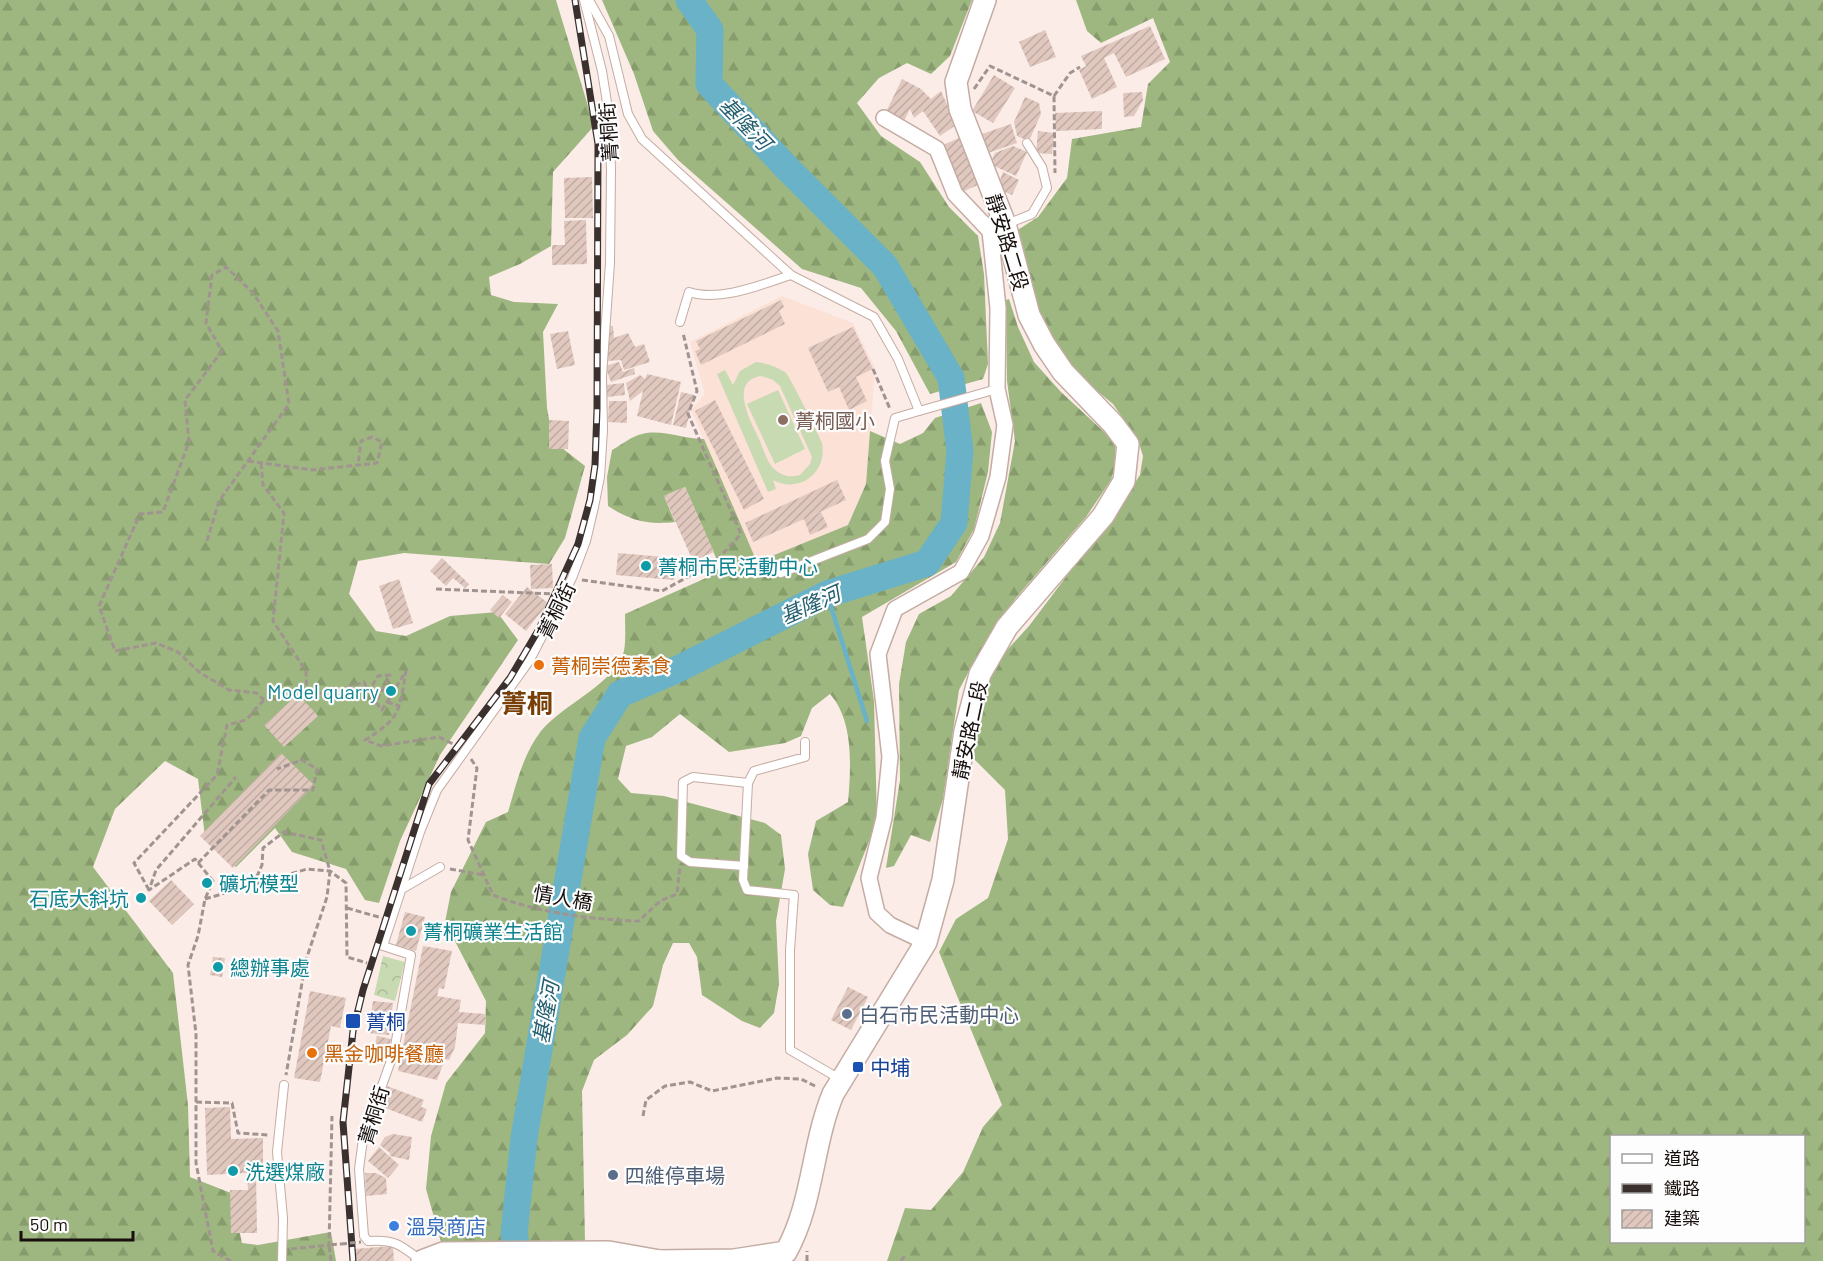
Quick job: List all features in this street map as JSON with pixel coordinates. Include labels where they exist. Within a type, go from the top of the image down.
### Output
[{"type":"main road","name":"靜安路二段","points":[[660,1260],[795,1259],[797,1233],[822,1120],[837,1087],[926,942],[943,880],[965,731],[980,674],[1007,627],[1103,516],[1124,481],[1128,462],[1128,444],[1113,424],[1063,372],[1044,344],[1029,315],[960,109],[956,82],[985,0]]},
{"type":"main road","points":[[422,1261],[443,1253],[609,1252],[660,1260]]},
{"type":"main road","points":[[655,1261],[660,1260]]},
{"type":"street","points":[[884,118],[937,149],[955,194],[998,228],[997,389],[1005,425],[998,477],[981,536],[961,572],[895,609],[878,654],[890,758],[884,818],[869,878],[877,913],[890,925],[926,942]]},
{"type":"lane","name":"菁桐街","points":[[422,1261],[402,1246],[388,1240],[368,1241],[364,1236],[359,1169],[363,1139],[394,1052],[411,955],[383,946],[420,832],[437,790],[530,660],[572,578],[585,541],[600,477],[602,376],[610,263],[609,115],[602,71],[584,0]]},
{"type":"lane","name":"菁桐街","points":[[589,0],[609,36],[628,114],[642,139],[791,275],[874,317],[898,359],[919,411]]},
{"type":"lane","points":[[998,228],[1032,214],[1047,188],[1042,167],[1027,143]]},
{"type":"lane","points":[[680,322],[689,292],[702,296],[752,288],[791,275]]},
{"type":"lane","points":[[781,573],[868,539],[885,522],[890,489],[885,460],[895,418],[997,389]]},
{"type":"lane","points":[[805,742],[805,757],[754,771],[748,783],[743,880],[747,890],[794,895],[790,950],[790,1050],[837,1087]]},
{"type":"lane","points":[[744,866],[690,862],[681,856],[683,782],[693,777],[748,783]]},
{"type":"lane","points":[[402,889],[440,867]]},
{"type":"lane","points":[[282,1261],[284,1218],[277,1152],[284,1085]]},
{"type":"path","points":[[990,66],[1054,96]]},
{"type":"path","points":[[1047,188],[1058,170],[1053,123],[1054,96],[1070,72],[1080,67]]},
{"type":"path","points":[[207,541],[219,501],[289,404],[278,331],[254,293],[226,267],[212,275],[206,323],[222,351],[185,400],[189,442],[186,452],[163,512],[140,514],[99,606],[116,651],[156,643],[178,652],[200,672],[229,690],[257,693],[264,700]]},
{"type":"path","points":[[572,578],[662,591],[715,562],[741,534],[688,414],[697,392],[680,322]]},
{"type":"path","points":[[873,369],[895,418]]},
{"type":"path","points":[[248,461],[312,470],[377,463],[382,442],[372,437],[361,441],[358,465]]},
{"type":"path","points":[[261,463],[263,485],[284,513],[273,621],[306,671],[307,696]]},
{"type":"path","points":[[436,589],[564,595]]},
{"type":"path","points":[[363,701],[378,676],[390,675],[376,702],[382,710],[406,671],[400,706],[389,725],[365,740],[381,746],[439,737],[465,751],[477,768],[468,840],[484,875]]},
{"type":"path","points":[[149,890],[134,863],[217,775],[227,725],[246,720],[264,700],[336,692],[364,682],[368,692]]},
{"type":"path","points":[[387,702],[400,706]]},
{"type":"path","points":[[198,863],[269,790],[313,790],[317,769],[302,760],[277,769]]},
{"type":"path","points":[[149,890],[156,870],[236,777]]},
{"type":"path","points":[[252,885],[262,865],[263,848],[285,832],[321,840],[330,870],[327,897],[306,960],[284,1085]]},
{"type":"path","name":"情人橋","points":[[484,875],[493,895],[511,902],[610,920],[639,921],[660,901],[677,894],[681,856]]},
{"type":"path","points":[[149,890],[195,859],[213,881],[205,899],[198,936],[188,965],[196,1034],[196,1163],[213,1251],[231,1261]]},
{"type":"path","points":[[440,867],[484,875]]},
{"type":"path","points":[[205,899],[307,869],[330,870],[346,883],[347,957],[367,963]]},
{"type":"path","points":[[346,908],[392,921]]},
{"type":"path","points":[[643,1116],[646,1100],[665,1086],[690,1082],[712,1091],[777,1078],[801,1079],[837,1087]]},
{"type":"path","points":[[196,1102],[232,1102],[238,1133],[279,1136]]},
{"type":"path","points":[[331,1261],[328,1245],[332,1116]]},
{"type":"path","points":[[283,1250],[361,1242]]},
{"type":"path","points":[[901,1261],[906,1254]]},
{"type":"shaded area","name":"菁桐國小","points":[[782,296],[853,323],[875,368],[866,484],[848,525],[757,562],[691,410],[705,394],[690,342]]},
{"type":"green space","points":[[0,0],[556,0],[594,126],[553,172],[551,246],[520,264],[489,277],[491,295],[514,302],[558,304],[543,332],[547,408],[553,441],[585,466],[565,538],[549,564],[404,553],[358,561],[349,594],[376,631],[406,636],[450,616],[497,612],[518,640],[440,755],[400,841],[379,903],[365,900],[346,869],[292,852],[275,828],[236,867],[205,837],[198,779],[165,761],[115,809],[93,867],[173,973],[188,1105],[190,1177],[231,1193],[242,1243],[258,1245],[331,1232],[336,1261],[0,1261]]},
{"type":"green space","points":[[602,0],[972,0],[950,56],[931,74],[907,63],[879,78],[857,103],[881,136],[920,162],[949,207],[978,236],[984,274],[988,364],[983,379],[930,394],[896,331],[861,288],[802,269],[678,160],[653,131],[634,74]]},
{"type":"green space","points":[[1076,0],[1823,0],[1823,1261],[887,1261],[905,1208],[931,1210],[963,1172],[983,1127],[1002,1105],[939,952],[956,919],[988,898],[1008,839],[1005,790],[970,755],[986,690],[998,660],[1029,626],[1118,508],[1140,475],[1143,456],[1138,440],[1113,404],[1080,377],[1054,346],[1038,312],[1016,231],[1038,217],[1067,178],[1072,139],[1141,127],[1148,84],[1170,62],[1153,18],[1101,43],[1087,31]]},
{"type":"green space","points":[[1009,299],[1018,327],[1034,362],[1061,392],[1115,442],[1116,463],[1111,480],[1086,517],[1015,599],[979,652],[959,690],[943,799],[930,842],[911,835],[894,866],[886,868],[900,780],[899,684],[906,642],[919,614],[951,596],[984,557],[1000,523],[1015,441],[1007,381],[1006,300]]},
{"type":"green space","points":[[756,362],[776,367],[789,377],[822,443],[823,454],[820,463],[816,472],[809,478],[792,484],[783,484],[773,480],[776,489],[768,492],[717,374],[725,370],[733,385],[740,371]],"holes":[[[761,376],[773,380],[780,386],[812,457],[810,464],[797,476],[783,475],[772,466],[747,413],[744,394],[751,379]]]},
{"type":"green space","points":[[778,390],[805,449],[775,464],[747,404]]},
{"type":"green space","points":[[981,403],[992,432],[988,472],[974,529],[956,562],[862,617],[874,701],[877,821],[843,907],[830,905],[813,890],[808,854],[816,821],[848,802],[850,760],[847,731],[838,705],[830,694],[812,708],[801,736],[785,743],[729,752],[680,714],[652,737],[626,746],[618,779],[631,793],[664,796],[765,823],[781,835],[785,869],[776,921],[779,984],[774,1013],[760,1028],[742,1021],[702,995],[697,957],[689,943],[673,943],[663,965],[653,1006],[627,1035],[594,1060],[582,1091],[585,1242],[441,1242],[426,1189],[431,1136],[446,1083],[485,1033],[486,1001],[445,922],[451,892],[486,822],[508,812],[525,760],[541,731],[550,721],[600,684],[619,663],[625,647],[625,614],[706,578],[720,567],[685,487],[664,496],[675,522],[640,521],[608,506],[607,477],[612,450],[634,437],[650,433],[704,439],[757,562],[848,525],[866,484],[870,431],[900,444],[923,433],[935,418]]},
{"type":"green space","points":[[383,956],[405,962],[395,1001],[374,995]]},
{"type":"building","points":[[1150,26],[1165,59],[1126,77],[1114,53],[1104,58],[1117,87],[1092,99],[1079,70],[1086,66],[1081,56]]},
{"type":"building","points":[[1045,30],[1056,57],[1030,67],[1019,42]]},
{"type":"building","points":[[994,75],[1015,88],[993,123],[972,111]]},
{"type":"building","points":[[902,79],[921,89],[931,99],[941,91],[956,125],[940,136],[923,111],[914,118],[910,109],[903,123],[885,114]]},
{"type":"building","points":[[1142,92],[1143,100],[1134,116],[1124,117],[1123,93]]},
{"type":"building","points":[[1025,97],[1039,103],[1041,114],[1029,141],[1017,136],[1014,122]]},
{"type":"building","points":[[1102,111],[1102,129],[1056,131],[1055,113]]},
{"type":"building","points":[[1011,124],[1017,143],[988,153],[982,134]]},
{"type":"building","points":[[1038,131],[1054,133],[1052,154],[1036,153]]},
{"type":"building","points":[[959,138],[978,185],[962,192],[943,145]]},
{"type":"building","points":[[1013,146],[1027,152],[1016,176],[990,164],[995,153]]},
{"type":"building","points":[[1003,172],[1019,180],[1012,195],[1003,191],[999,183]]},
{"type":"building","points":[[592,177],[593,218],[565,218],[564,178]]},
{"type":"building","points":[[586,220],[587,264],[552,265],[552,245],[565,245],[564,221]]},
{"type":"building","points":[[781,300],[784,307],[779,311],[785,324],[701,365],[695,351],[700,349],[696,341]]},
{"type":"building","points":[[608,326],[613,326],[614,338],[628,333],[635,347],[644,344],[650,362],[624,370],[621,360],[607,361]]},
{"type":"building","points":[[853,327],[873,369],[856,377],[867,401],[849,410],[839,387],[828,392],[808,348]]},
{"type":"building","points":[[568,331],[575,365],[557,369],[550,334]]},
{"type":"building","points":[[619,362],[623,372],[634,368],[635,374],[611,382],[605,366]]},
{"type":"building","points":[[647,374],[681,382],[671,425],[637,416],[643,391],[630,401],[626,383],[640,375],[645,379]]},
{"type":"building","points":[[624,383],[625,395],[607,397],[606,385]]},
{"type":"building","points":[[681,392],[694,395],[686,428],[673,425]]},
{"type":"building","points":[[715,400],[764,499],[744,510],[695,411]]},
{"type":"building","points":[[609,401],[627,401],[627,423],[608,422]]},
{"type":"building","points":[[549,420],[569,421],[568,449],[549,449]]},
{"type":"building","points":[[837,480],[846,500],[807,518],[821,512],[828,527],[810,535],[804,519],[753,542],[745,523]]},
{"type":"building","points":[[685,487],[714,552],[693,561],[664,496]]},
{"type":"building","name":"菁桐市民活動中心","points":[[618,553],[676,558],[674,580],[616,575]]},
{"type":"building","points":[[442,558],[469,584],[465,588],[453,578],[446,586],[430,571]]},
{"type":"building","points":[[552,564],[553,588],[531,589],[530,565]]},
{"type":"building","points":[[399,579],[413,623],[393,629],[379,586]]},
{"type":"building","points":[[527,587],[548,603],[526,631],[505,614]]},
{"type":"building","points":[[503,595],[512,602],[499,618],[490,610]]},
{"type":"building","points":[[298,694],[318,716],[284,747],[264,725]]},
{"type":"building","points":[[281,753],[314,785],[233,868],[200,836]]},
{"type":"building","points":[[171,880],[194,904],[172,925],[149,901]]},
{"type":"building","name":"菁桐礦業生活館","points":[[405,912],[425,917],[416,951],[396,945]]},
{"type":"building","points":[[423,946],[452,951],[444,989],[439,988],[437,996],[461,1000],[459,1012],[485,1014],[486,1025],[458,1023],[455,1047],[449,1060],[445,1059],[437,1080],[398,1071]]},
{"type":"building","name":"總辦事處","points":[[213,957],[225,958],[222,977],[210,975]]},
{"type":"building","name":"白石市民活動中心","points":[[848,987],[868,997],[851,1030],[831,1020]]},
{"type":"building","name":"黑金咖啡餐廳","points":[[310,991],[346,998],[340,1028],[331,1026],[320,1082],[294,1078]]},
{"type":"building","points":[[373,1001],[393,1003],[389,1035],[368,1033]]},
{"type":"building","points":[[377,1036],[391,1039],[387,1055],[373,1052]]},
{"type":"building","points":[[387,1086],[424,1100],[421,1107],[427,1109],[422,1122],[380,1106]]},
{"type":"building","name":"洗選煤廠","points":[[230,1107],[231,1139],[263,1138],[263,1169],[256,1173],[257,1233],[231,1233],[230,1190],[248,1190],[247,1173],[207,1175],[205,1108]]},
{"type":"building","points":[[393,1134],[412,1137],[409,1160],[390,1156],[390,1153],[380,1145],[385,1137]]},
{"type":"building","points":[[379,1147],[399,1165],[388,1178],[368,1161]]},
{"type":"building","points":[[365,1173],[376,1173],[386,1178],[387,1194],[366,1196]]},
{"type":"building","points":[[393,1246],[394,1261],[355,1261],[354,1249]]},
{"type":"waterway","name":"基隆河","points":[[520,1261],[514,1234],[524,1138],[592,738],[620,694],[678,669],[827,594],[927,563],[954,523],[960,451],[951,378],[885,266],[785,166],[709,84],[710,30],[689,0]]},
{"type":"waterway","points":[[827,594],[867,721]]},
{"type":"railway","points":[[353,1261],[343,1122],[353,1031],[363,990],[429,784],[510,678],[539,629],[578,544],[590,500],[595,465],[597,409],[598,144],[575,0]]},
{"type":"place","name":"菁桐國小","points":[[783,420]]},
{"type":"place","name":"菁桐市民活動中心","points":[[646,566]]},
{"type":"place","name":"菁桐崇德素食","points":[[539,665]]},
{"type":"place","name":"Model quarry","points":[[391,691]]},
{"type":"place","name":"礦坑模型","points":[[207,883]]},
{"type":"place","name":"石底大斜坑","points":[[141,898]]},
{"type":"place","name":"菁桐礦業生活館","points":[[411,931]]},
{"type":"place","name":"總辦事處","points":[[218,967]]},
{"type":"place","name":"白石市民活動中心","points":[[847,1014]]},
{"type":"place","name":"菁桐","points":[[353,1021]]},
{"type":"place","name":"黑金咖啡餐廳","points":[[312,1053]]},
{"type":"place","name":"中埔","points":[[858,1067]]},
{"type":"place","name":"洗選煤廠","points":[[233,1171]]},
{"type":"place","name":"四維停車場","points":[[613,1175]]},
{"type":"place","name":"溫泉商店","points":[[394,1226]]},
{"type":"district","name":"菁桐","points":[[527,702]]}]
